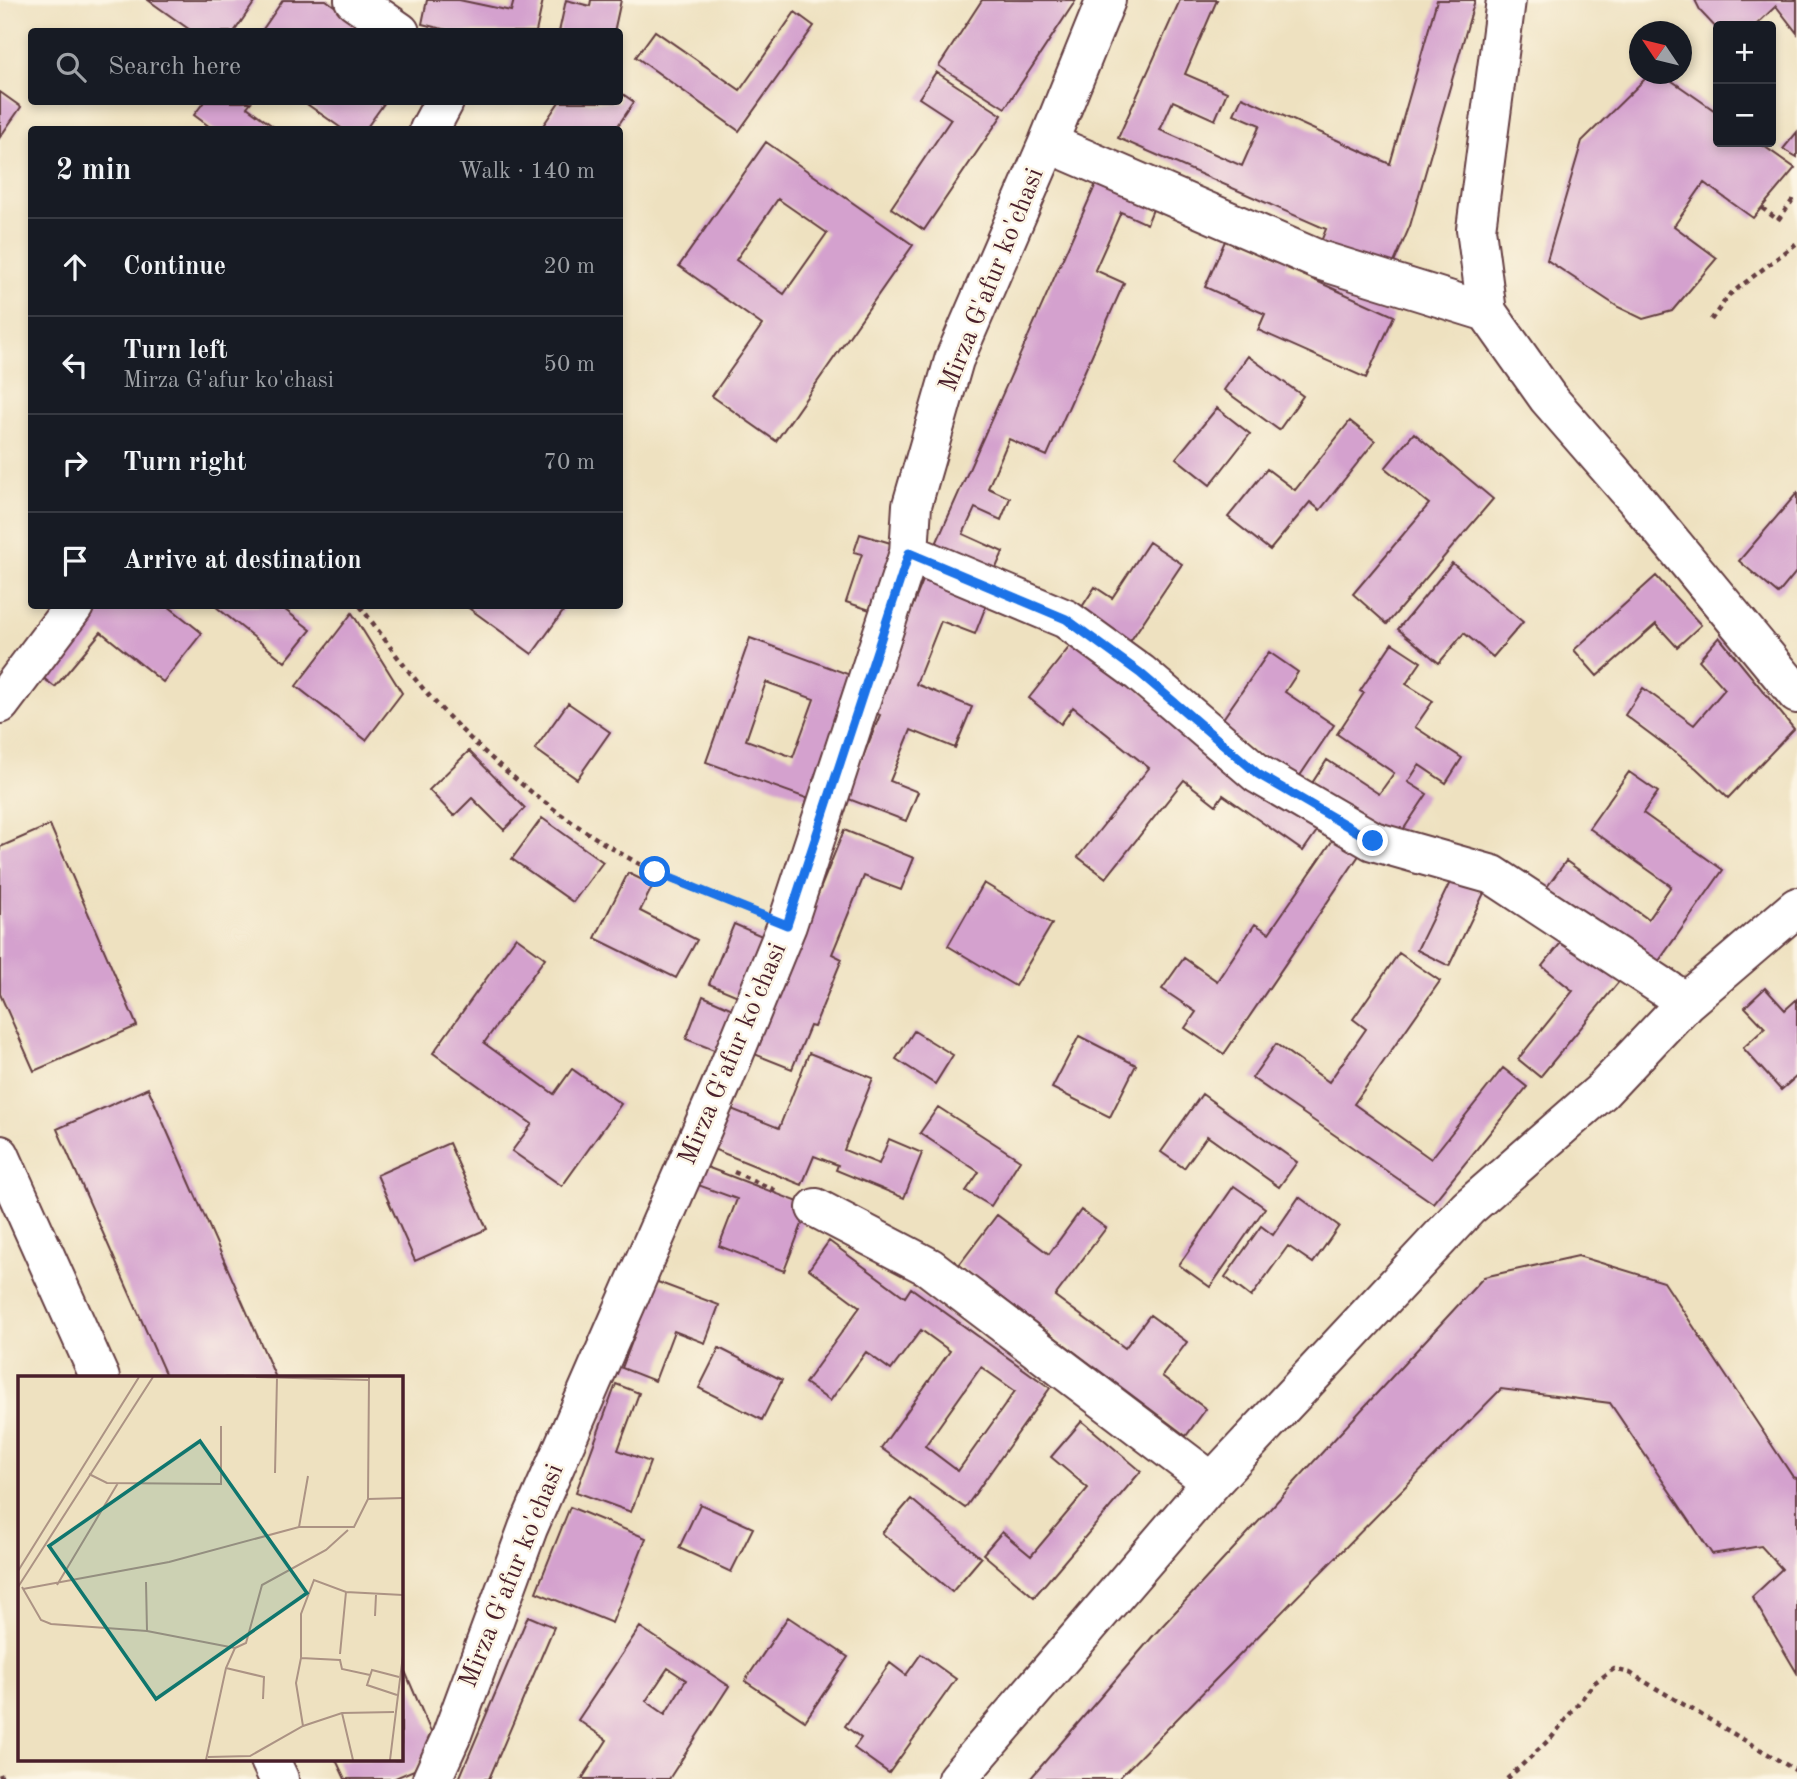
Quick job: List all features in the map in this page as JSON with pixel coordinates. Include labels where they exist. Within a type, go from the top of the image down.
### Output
[{"type":"street","points":[[354,0],[394,28]]},
{"type":"street","name":"Mirza G'afur ko'chasi","points":[[432,1779],[451,1737],[528,1528],[787,925],[909,553],[912,505],[954,360],[1048,143],[1106,0]]},
{"type":"street","points":[[1506,0],[1476,229],[1487,312],[1548,398],[1635,498],[1797,694]]},
{"type":"street","points":[[431,126],[442,105]]},
{"type":"street","points":[[1048,143],[1319,260],[1487,312]]},
{"type":"street","points":[[909,553],[1066,619],[1140,673],[1258,774],[1373,841],[1493,875],[1686,1002]]},
{"type":"street","points":[[0,704],[72,609]]},
{"type":"street","points":[[957,1779],[1212,1482],[1468,1208],[1601,1092],[1686,1002],[1797,907]]},
{"type":"street","points":[[0,1155],[99,1376]]},
{"type":"street","points":[[816,1208],[929,1267],[1212,1482]]},
{"type":"street","points":[[271,1762],[279,1779]]},
{"type":"path","points":[[1762,208],[1778,220],[1791,201],[1797,205]]},
{"type":"path","points":[[1711,320],[1729,295],[1797,243]]},
{"type":"path","points":[[362,609],[412,676],[465,732],[534,795],[612,848],[655,872],[787,925]]},
{"type":"path","points":[[691,1153],[816,1208]]},
{"type":"path","points":[[1507,1779],[1511,1772],[1552,1737],[1594,1683],[1614,1668],[1630,1673],[1797,1770]]},
{"type":"path","points":[[0,1774],[2,1779]]},
{"type":"building","points":[[148,0],[256,0],[237,28],[187,28]]},
{"type":"building","points":[[283,0],[326,0],[364,28],[264,28]]},
{"type":"building","points":[[427,0],[459,0],[511,11],[514,0],[543,0],[537,28],[438,28],[422,24]]},
{"type":"building","points":[[566,0],[590,6],[591,0],[621,0],[615,28],[560,28]]},
{"type":"building","points":[[982,0],[1076,0],[1005,108],[939,66]]},
{"type":"building","points":[[1180,0],[1217,0],[1185,74],[1227,92],[1215,120],[1173,101],[1160,130],[1242,166],[1260,125],[1234,114],[1242,97],[1390,164],[1437,0],[1475,0],[1410,226],[1390,272],[1320,244],[1326,229],[1118,138]]},
{"type":"building","points":[[1695,0],[1797,0],[1797,33],[1776,6],[1760,21],[1713,21],[1713,25],[1701,12]]},
{"type":"building","points":[[795,12],[814,26],[739,131],[636,57],[655,31],[740,90]]},
{"type":"building","points":[[936,72],[1002,115],[924,230],[891,208],[951,119],[919,98]]},
{"type":"building","points":[[1640,84],[1676,84],[1713,110],[1713,147],[1765,147],[1795,168],[1753,218],[1704,183],[1674,226],[1717,258],[1672,311],[1643,319],[1618,307],[1547,260],[1582,141]]},
{"type":"building","points":[[0,92],[21,107],[0,137]]},
{"type":"building","points":[[623,94],[634,102],[618,126],[543,126],[557,105],[623,105]]},
{"type":"building","points":[[202,105],[249,105],[247,107],[273,126],[209,126],[194,115]]},
{"type":"building","points":[[308,105],[383,105],[368,126],[338,126]]},
{"type":"building","points":[[1797,132],[1797,157],[1783,149]]},
{"type":"building","points":[[766,142],[913,245],[776,441],[712,396],[762,325],[679,266]],"holes":[[[778,199],[827,233],[784,294],[736,260]]]},
{"type":"building","points":[[1099,177],[1156,202],[1147,224],[1121,212],[1095,270],[1124,283],[1047,456],[1009,439],[988,488],[1010,498],[1001,520],[975,508],[963,534],[1003,552],[991,579],[932,553]]},
{"type":"building","points":[[1228,234],[1288,260],[1285,267],[1394,316],[1366,378],[1258,330],[1265,314],[1205,287]]},
{"type":"building","points":[[1248,356],[1303,396],[1279,430],[1224,390]]},
{"type":"building","points":[[1217,408],[1250,434],[1210,485],[1176,458]]},
{"type":"building","points":[[1350,421],[1375,441],[1320,510],[1310,502],[1270,550],[1228,517],[1267,469],[1295,490]]},
{"type":"building","points":[[1414,433],[1493,499],[1387,624],[1353,594],[1429,504],[1385,468]]},
{"type":"building","points":[[1797,493],[1797,571],[1778,594],[1739,561]]},
{"type":"building","points":[[860,534],[894,544],[873,611],[846,602],[862,554],[854,552]]},
{"type":"building","points":[[1149,542],[1182,564],[1129,643],[1080,610],[1095,587],[1112,598]]},
{"type":"building","points":[[1452,563],[1523,622],[1493,657],[1464,633],[1439,663],[1398,629]]},
{"type":"building","points":[[928,568],[991,593],[975,634],[941,621],[916,684],[972,707],[955,748],[911,730],[890,781],[918,792],[906,821],[846,798],[880,715],[870,711]]},
{"type":"building","points":[[1656,576],[1701,625],[1677,647],[1656,624],[1597,676],[1574,650]]},
{"type":"building","points":[[83,609],[172,609],[202,633],[163,682],[101,632],[55,687],[33,670]]},
{"type":"building","points":[[219,609],[284,609],[311,630],[285,662]]},
{"type":"building","points":[[470,609],[565,609],[532,654]]},
{"type":"building","points":[[352,613],[402,693],[366,740],[296,686]]},
{"type":"building","points":[[1719,637],[1794,729],[1728,798],[1696,768],[1625,715],[1643,688],[1694,725],[1725,689],[1699,660]]},
{"type":"building","points":[[750,638],[853,676],[809,799],[706,762]],"holes":[[[766,682],[814,699],[793,757],[746,740]]]},
{"type":"building","points":[[1075,640],[1319,828],[1303,851],[1223,795],[1216,805],[1184,780],[1106,878],[1078,857],[1149,768],[1073,707],[1061,724],[1029,698]]},
{"type":"building","points":[[1392,643],[1421,662],[1406,684],[1433,701],[1415,727],[1462,758],[1446,783],[1419,765],[1408,782],[1427,794],[1397,839],[1307,791],[1327,760],[1379,794],[1394,773],[1337,734],[1364,693],[1360,691]]},
{"type":"building","points":[[1269,652],[1298,672],[1285,692],[1334,725],[1297,780],[1218,726]]},
{"type":"building","points":[[568,703],[610,732],[577,779],[535,749]]},
{"type":"building","points":[[469,751],[525,808],[504,830],[472,798],[454,816],[429,790]]},
{"type":"building","points":[[1629,772],[1658,792],[1643,813],[1723,870],[1656,965],[1547,887],[1566,861],[1648,919],[1671,886],[1589,828]]},
{"type":"building","points":[[542,818],[603,862],[573,902],[512,859]]},
{"type":"building","points":[[50,825],[137,1026],[34,1071],[0,994],[0,847]]},
{"type":"building","points":[[844,830],[914,858],[901,890],[864,876],[832,954],[842,959],[814,1027],[810,1026],[792,1069],[747,1051],[799,941]]},
{"type":"building","points":[[1337,834],[1362,851],[1224,1054],[1185,1028],[1196,1012],[1162,989],[1184,958],[1217,981],[1255,924],[1269,933]]},
{"type":"building","points":[[628,873],[653,885],[640,911],[697,940],[676,978],[595,938]]},
{"type":"building","points":[[1452,878],[1484,893],[1449,966],[1417,950]]},
{"type":"building","points":[[984,883],[1052,924],[1015,986],[948,946]]},
{"type":"building","points":[[734,924],[769,939],[745,999],[709,984]]},
{"type":"building","points":[[1568,934],[1622,978],[1540,1077],[1518,1059],[1573,991],[1542,966]]},
{"type":"building","points":[[516,937],[545,958],[484,1043],[554,1094],[572,1069],[621,1104],[562,1186],[512,1151],[532,1124],[433,1053]]},
{"type":"building","points":[[1399,953],[1440,981],[1354,1104],[1431,1159],[1503,1068],[1527,1087],[1433,1203],[1252,1078],[1276,1044],[1329,1082],[1366,1029],[1353,1019]]},
{"type":"building","points":[[1765,988],[1785,1010],[1797,999],[1797,1076],[1781,1090],[1743,1048],[1765,1028],[1745,1007]]},
{"type":"building","points":[[703,996],[735,1010],[719,1052],[686,1039]]},
{"type":"building","points":[[914,1031],[953,1055],[935,1084],[896,1059]]},
{"type":"building","points":[[1079,1036],[1136,1065],[1110,1117],[1052,1088]]},
{"type":"building","points":[[809,1053],[873,1078],[844,1150],[879,1164],[889,1139],[922,1153],[904,1198],[836,1170],[838,1165],[814,1156],[802,1185],[713,1149],[729,1108],[779,1128]]},
{"type":"building","points":[[148,1088],[275,1376],[166,1376],[57,1129]]},
{"type":"building","points":[[1202,1094],[1297,1162],[1279,1187],[1207,1136],[1184,1168],[1161,1152]]},
{"type":"building","points":[[938,1107],[1020,1160],[991,1206],[966,1191],[979,1172],[920,1133]]},
{"type":"building","points":[[449,1143],[487,1229],[415,1261],[377,1175]]},
{"type":"building","points":[[704,1166],[809,1206],[784,1271],[719,1246],[737,1199],[698,1185]]},
{"type":"building","points":[[1234,1186],[1265,1208],[1210,1287],[1179,1265]]},
{"type":"building","points":[[1299,1197],[1339,1226],[1313,1263],[1288,1246],[1251,1297],[1225,1277],[1261,1226],[1273,1235]]},
{"type":"building","points":[[1081,1210],[1106,1228],[1055,1296],[1125,1348],[1150,1315],[1187,1342],[1162,1376],[1206,1409],[1186,1436],[959,1265],[997,1215],[1049,1254]]},
{"type":"building","points":[[829,1241],[905,1297],[911,1288],[1050,1388],[965,1508],[881,1448],[950,1351],[921,1330],[891,1370],[866,1352],[830,1401],[805,1383],[860,1307],[809,1269]],"holes":[[[981,1367],[1015,1391],[958,1471],[925,1446]]]},
{"type":"building","points":[[1578,1256],[1664,1282],[1793,1477],[1797,1478],[1797,1673],[1752,1597],[1782,1569],[1761,1546],[1712,1554],[1610,1403],[1501,1389],[1118,1779],[1030,1779],[1153,1636],[1484,1277]]},
{"type":"building","points":[[655,1281],[719,1305],[705,1343],[674,1331],[655,1381],[622,1368]]},
{"type":"building","points":[[719,1348],[782,1380],[762,1420],[699,1388]]},
{"type":"building","points":[[616,1384],[639,1393],[618,1450],[650,1462],[631,1512],[576,1492]]},
{"type":"building","points":[[1082,1421],[1141,1471],[1034,1597],[983,1554],[1002,1532],[1031,1556],[1088,1488],[1051,1457]]},
{"type":"building","points":[[911,1499],[981,1558],[952,1592],[882,1533]]},
{"type":"building","points":[[700,1504],[753,1528],[731,1572],[679,1548]]},
{"type":"building","points":[[570,1507],[646,1538],[612,1623],[536,1592]]},
{"type":"building","points":[[528,1616],[554,1627],[489,1779],[459,1779]]},
{"type":"building","points":[[788,1617],[848,1657],[805,1721],[745,1681]]},
{"type":"building","points":[[640,1627],[729,1686],[669,1779],[582,1779],[607,1740],[578,1720]],"holes":[[[668,1668],[686,1680],[665,1714],[646,1701]]]},
{"type":"building","points":[[921,1654],[956,1679],[889,1773],[854,1748],[861,1738],[845,1726],[890,1663],[906,1675]]},
{"type":"building","points":[[402,1664],[434,1739],[414,1770],[393,1779],[345,1779],[337,1762],[402,1762]]},
{"type":"route","points":[[655,872],[787,925],[909,553],[1066,619],[1140,673],[1258,774],[1373,841]]}]
